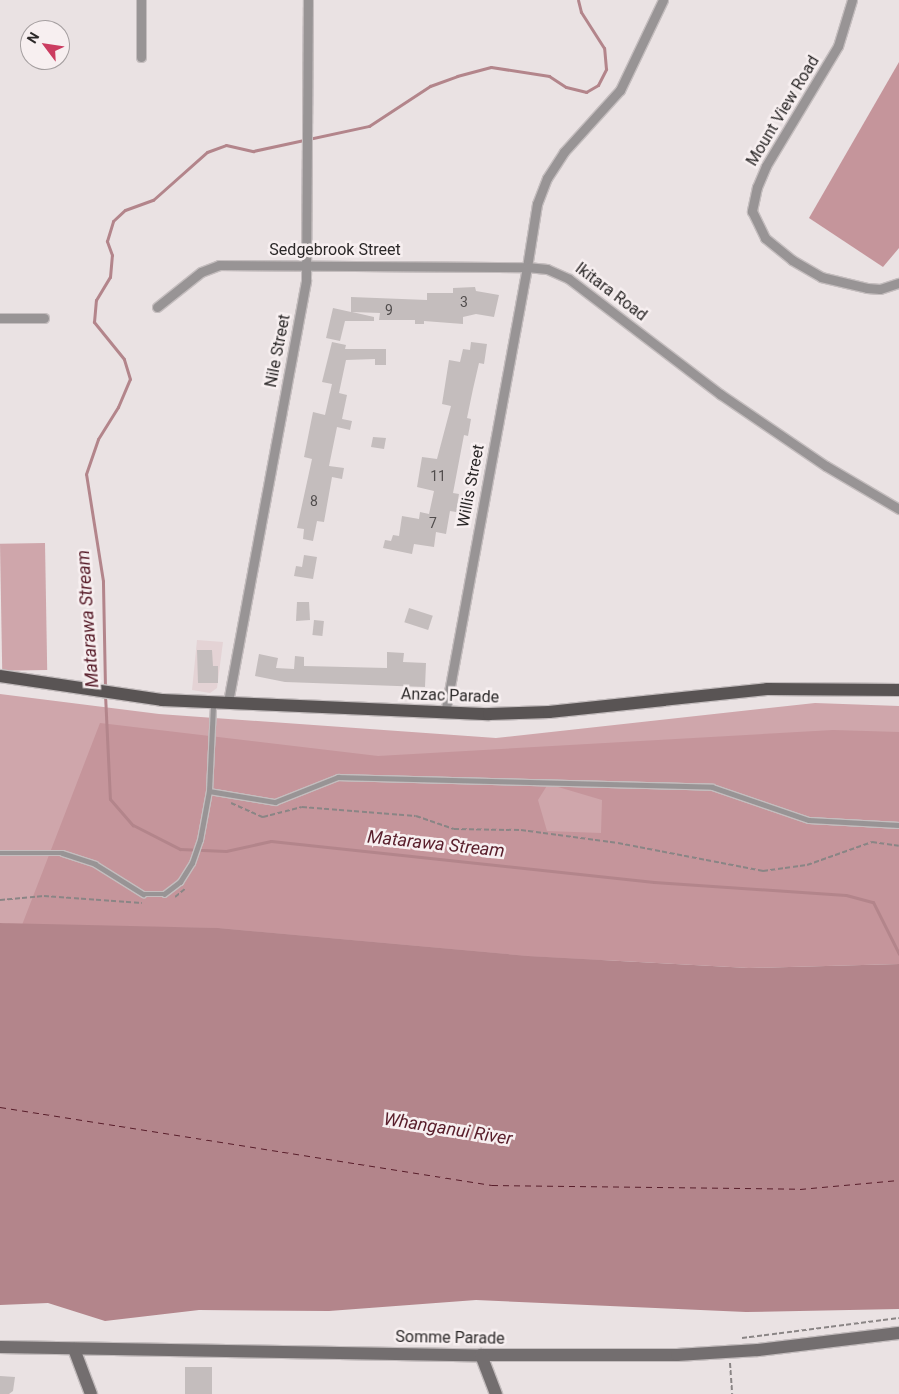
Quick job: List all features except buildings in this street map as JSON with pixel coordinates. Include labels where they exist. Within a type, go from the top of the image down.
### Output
[{"type":"main road","name":"Anzac Parade","points":[[0,676],[162,700],[445,712],[549,712],[767,689],[899,690]]},
{"type":"main road","name":"Somme Parade","points":[[0,1347],[481,1355],[730,1353],[899,1333]]},
{"type":"main road","points":[[74,1349],[91,1394]]},
{"type":"main road","points":[[481,1355],[496,1394]]},
{"type":"street","points":[[141,0],[141,57]]},
{"type":"street","name":"Nile Street","points":[[228,702],[303,300],[306,265],[308,0]]},
{"type":"street","points":[[527,267],[537,204],[547,178],[564,152],[620,90],[663,0]]},
{"type":"street","name":"Mount View Road","points":[[852,0],[838,46],[766,166],[756,187],[752,211],[765,238],[792,260],[821,277],[867,288],[880,289],[899,283]]},
{"type":"street","name":"Sedgebrook Street","points":[[157,307],[201,272],[214,266],[527,267]]},
{"type":"street","name":"Ikitara Road","points":[[527,267],[547,269],[569,279],[720,394],[826,466],[899,509]]},
{"type":"street","name":"Willis Street","points":[[445,712],[527,267]]},
{"type":"street","points":[[0,318],[44,318]]},
{"type":"lane","points":[[0,852],[37,851],[71,855],[95,864],[143,894],[153,896],[164,894],[180,882],[192,863],[200,840],[210,791],[213,702]]},
{"type":"lane","points":[[210,791],[275,802],[338,778],[712,787],[809,820],[899,825]]},
{"type":"path","points":[[230,803],[263,817],[302,807],[416,816],[454,829],[521,830],[618,843],[763,871],[807,865],[872,842],[899,846]]},
{"type":"path","points":[[172,898],[184,891],[188,884]]},
{"type":"path","points":[[0,900],[44,896],[144,903]]},
{"type":"path","points":[[738,1339],[899,1318]]},
{"type":"path","points":[[730,1353],[732,1394]]},
{"type":"shaded area","points":[[899,62],[899,248],[883,267],[809,218]]},
{"type":"shaded area","points":[[45,543],[47,670],[2,671],[0,544]]},
{"type":"shaded area","points":[[197,640],[223,642],[217,688],[210,693],[192,690]]},
{"type":"shaded area","points":[[0,694],[159,714],[496,738],[815,703],[899,706],[899,951],[401,967],[0,923]]},
{"type":"shaded area","points":[[100,723],[378,756],[833,730],[899,732],[899,964],[749,968],[528,956],[218,928],[22,925]],"holes":[[[548,784],[602,800],[601,833],[547,831],[538,800]]]},
{"type":"water","name":"Whanganui River","points":[[0,923],[218,928],[528,956],[749,968],[899,964],[899,1309],[746,1312],[476,1300],[329,1311],[199,1310],[105,1321],[48,1303],[0,1305]]},
{"type":"waterway","name":"Matarawa Stream","points":[[105,688],[103,581],[86,474],[98,439],[118,407],[130,379],[124,359],[94,322],[96,300],[110,277],[112,255],[107,241],[113,221],[125,210],[153,200],[207,152],[226,145],[253,151],[369,126],[430,86],[457,76],[491,67],[549,76],[566,87],[586,92],[598,85],[606,69],[604,48],[581,12],[578,0]]},
{"type":"waterway","name":"Matarawa Stream","points":[[105,694],[110,799],[133,825],[180,849],[226,851],[271,841],[654,882],[846,895],[873,902],[899,954]]},
{"type":"ferry route","points":[[0,1107],[492,1185],[800,1189],[899,1180]]}]
